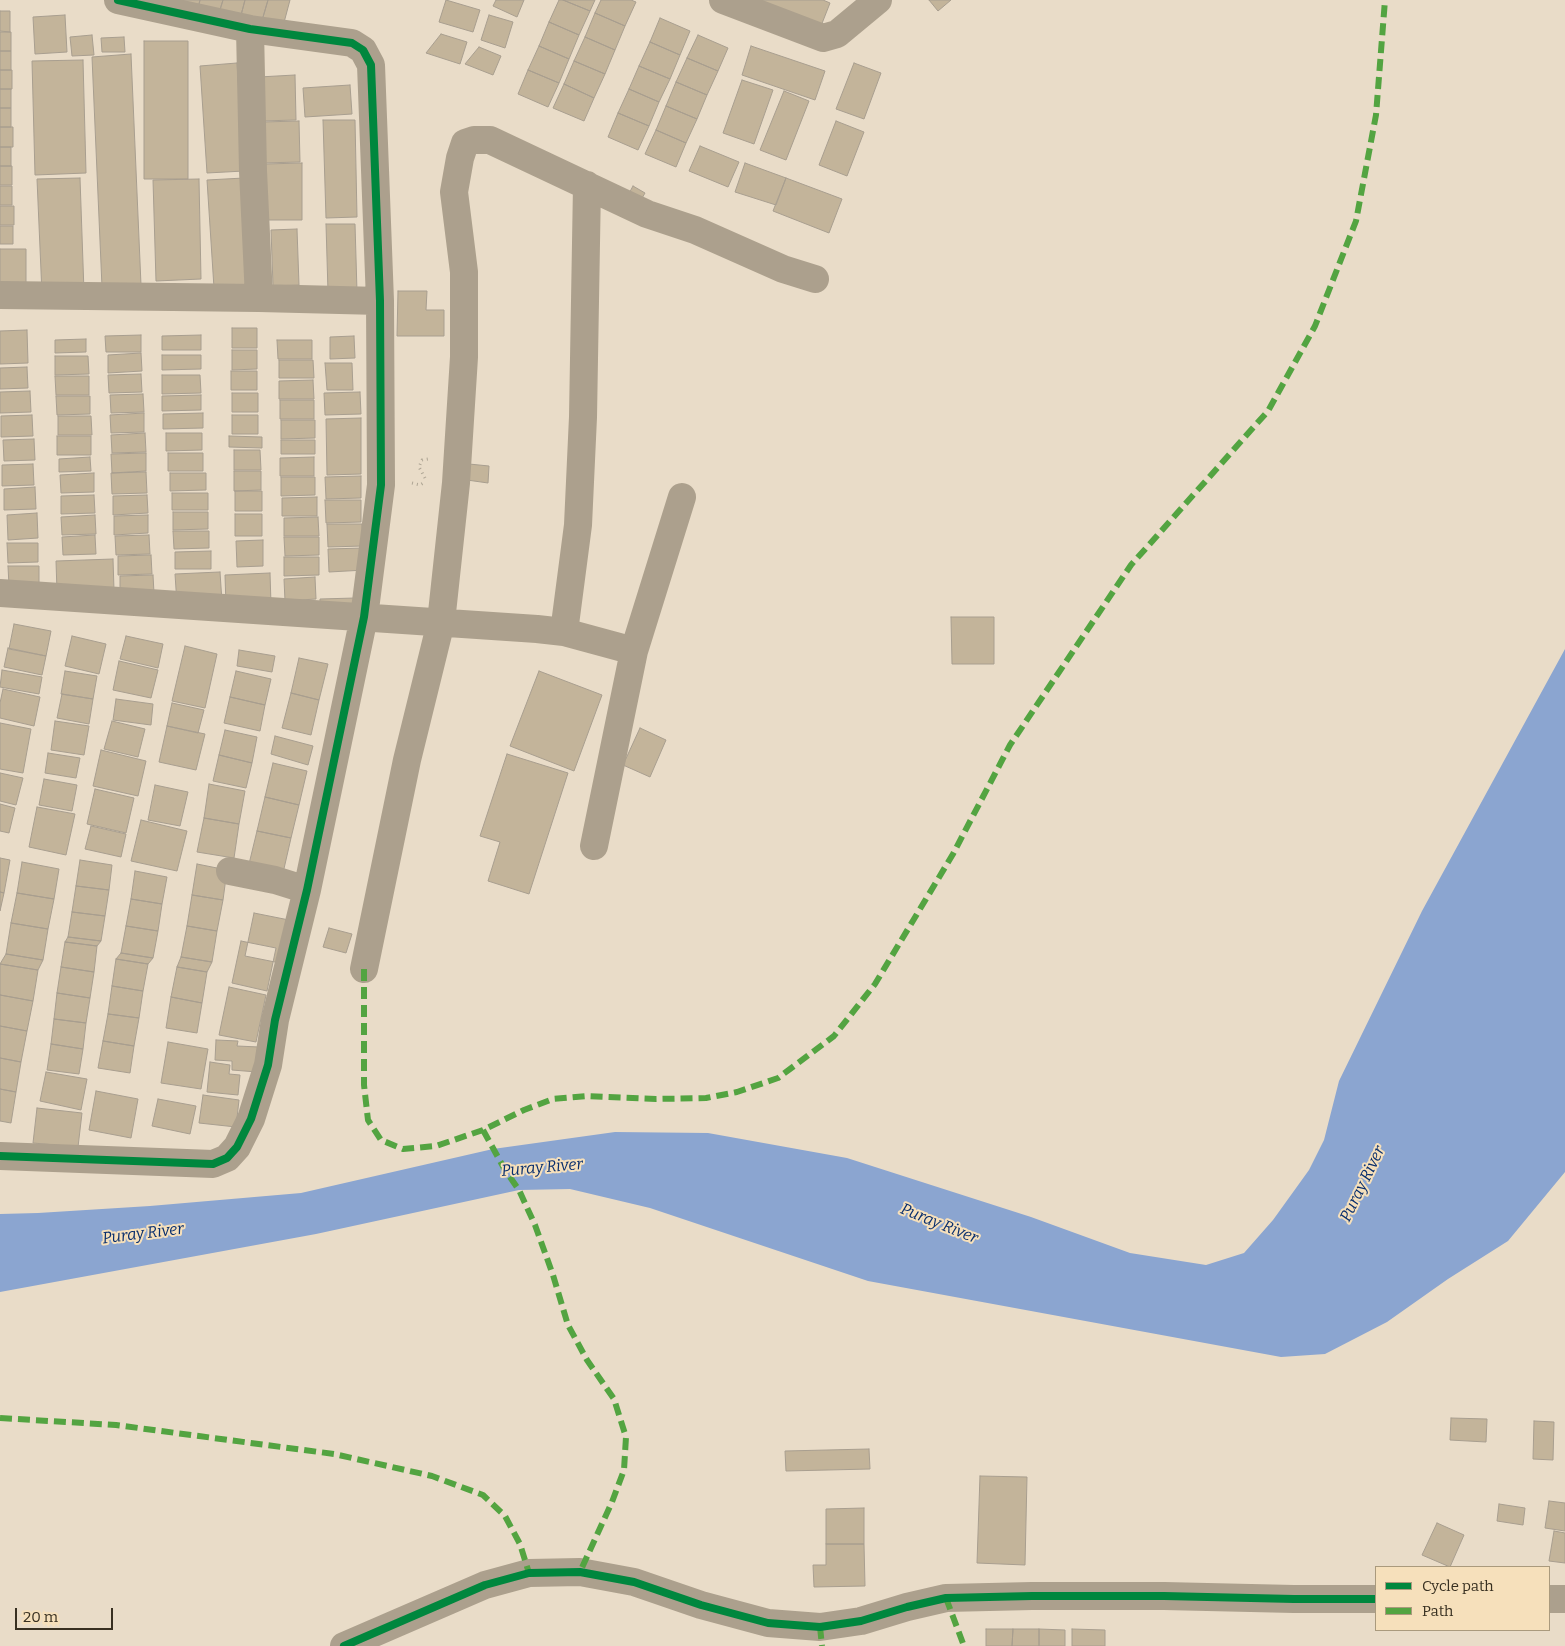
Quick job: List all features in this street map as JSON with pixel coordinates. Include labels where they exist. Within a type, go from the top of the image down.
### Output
[{"type":"street","points":[[0,1156],[212,1164],[227,1158],[237,1147],[250,1119],[268,1064],[275,1020],[307,890],[364,617],[382,485],[380,301],[371,65],[364,50],[352,43],[250,29],[118,0]]},
{"type":"street","points":[[722,0],[823,38],[838,34],[878,0]]},
{"type":"street","points":[[250,29],[253,171],[259,298]]},
{"type":"street","points":[[364,968],[407,760],[441,622],[458,464],[464,357],[464,272],[454,192],[460,158],[465,143],[474,140],[490,140],[648,214],[695,230],[783,269],[815,279]]},
{"type":"street","points":[[564,632],[578,525],[583,418],[587,185]]},
{"type":"street","points":[[0,295],[380,301]]},
{"type":"street","points":[[594,846],[634,651],[682,497]]},
{"type":"street","points":[[0,593],[564,632],[634,651]]},
{"type":"street","points":[[230,871],[275,880],[307,890]]},
{"type":"street","points":[[344,1646],[485,1585],[529,1573],[580,1572],[634,1582],[701,1605],[768,1623],[820,1628],[861,1622],[907,1607],[946,1598],[1164,1596],[1375,1599]]},
{"type":"street","points":[[1550,1599],[1565,1599]]},
{"type":"path","points":[[382,473],[420,485],[427,482],[419,467],[422,460],[428,459],[458,464]]},
{"type":"water","name":"Puray River","points":[[1565,649],[1565,1172],[1508,1241],[1448,1279],[1387,1322],[1325,1354],[1281,1357],[868,1281],[650,1208],[570,1189],[519,1190],[316,1234],[0,1292],[0,1214],[150,1206],[301,1193],[493,1149],[615,1132],[708,1133],[847,1158],[1031,1217],[1130,1253],[1206,1265],[1244,1253],[1273,1220],[1309,1170],[1324,1140],[1339,1081],[1422,911]]},
{"type":"building","points":[[178,0],[200,0],[198,8]]},
{"type":"building","points":[[200,0],[223,0],[219,13],[198,8]]},
{"type":"building","points":[[223,0],[245,0],[240,19],[219,13]]},
{"type":"building","points":[[245,0],[268,0],[261,24],[240,19]]},
{"type":"building","points":[[268,0],[290,0],[282,30],[261,24]]},
{"type":"building","points":[[446,0],[480,10],[473,32],[439,22]]},
{"type":"building","points":[[496,0],[524,0],[517,17],[493,6]]},
{"type":"building","points":[[559,0],[590,11],[579,35],[549,22]]},
{"type":"building","points":[[563,0],[595,0],[590,11]]},
{"type":"building","points":[[601,0],[631,0],[636,2],[625,26],[595,13]]},
{"type":"building","points":[[756,0],[823,0],[830,3],[821,26]]},
{"type":"building","points":[[929,0],[951,0],[938,11]]},
{"type":"building","points":[[0,11],[10,11],[10,32],[0,31]]},
{"type":"building","points":[[595,13],[625,26],[615,50],[585,37]]},
{"type":"building","points":[[65,15],[67,52],[35,54],[33,17]]},
{"type":"building","points":[[489,15],[513,22],[505,48],[481,40]]},
{"type":"building","points":[[660,18],[690,31],[680,55],[650,42]]},
{"type":"building","points":[[549,22],[579,35],[569,59],[539,46]]},
{"type":"building","points":[[0,32],[11,32],[11,51],[0,51]]},
{"type":"building","points":[[441,34],[467,42],[460,64],[426,53]]},
{"type":"building","points":[[92,35],[94,55],[72,56],[70,37]]},
{"type":"building","points":[[698,35],[728,48],[718,71],[687,58]]},
{"type":"building","points":[[124,37],[125,52],[102,52],[101,38]]},
{"type":"building","points":[[585,37],[615,50],[605,74],[574,61]]},
{"type":"building","points":[[144,41],[188,41],[188,179],[144,179]]},
{"type":"building","points":[[650,42],[680,55],[670,79],[639,66]]},
{"type":"building","points":[[539,46],[569,59],[559,83],[528,70]]},
{"type":"building","points":[[751,46],[825,71],[815,100],[742,75]]},
{"type":"building","points":[[479,47],[501,56],[493,75],[465,64]]},
{"type":"building","points":[[0,51],[11,51],[11,70],[0,70]]},
{"type":"building","points":[[131,54],[141,285],[102,287],[92,57]]},
{"type":"building","points":[[687,58],[718,71],[707,95],[676,82]]},
{"type":"building","points":[[83,60],[86,173],[35,175],[32,61]]},
{"type":"building","points":[[574,61],[605,74],[594,98],[564,84]]},
{"type":"building","points":[[237,63],[244,171],[207,173],[200,66]]},
{"type":"building","points":[[854,63],[881,73],[864,119],[836,109]]},
{"type":"building","points":[[639,66],[670,79],[659,102],[629,89]]},
{"type":"building","points":[[0,70],[12,70],[12,89],[0,89]]},
{"type":"building","points":[[528,70],[559,83],[548,107],[518,94]]},
{"type":"building","points":[[295,75],[296,120],[261,121],[259,77]]},
{"type":"building","points":[[742,80],[773,90],[754,144],[723,133]]},
{"type":"building","points":[[676,82],[707,95],[697,119],[666,106]]},
{"type":"building","points":[[564,84],[594,98],[584,121],[553,108]]},
{"type":"building","points":[[350,85],[352,114],[305,117],[303,88]]},
{"type":"building","points":[[0,89],[11,89],[11,108],[0,108]]},
{"type":"building","points":[[629,89],[659,102],[649,126],[618,113]]},
{"type":"building","points":[[784,91],[809,101],[786,160],[760,150]]},
{"type":"building","points":[[666,106],[697,119],[686,143],[656,130]]},
{"type":"building","points":[[0,108],[11,108],[11,127],[0,127]]},
{"type":"building","points":[[618,113],[649,126],[638,150],[608,137]]},
{"type":"building","points":[[323,120],[355,120],[357,217],[326,218]]},
{"type":"building","points":[[299,121],[300,162],[262,163],[262,122]]},
{"type":"building","points":[[836,121],[864,132],[847,176],[819,165]]},
{"type":"building","points":[[0,127],[13,127],[13,147],[0,147]]},
{"type":"building","points":[[656,130],[686,143],[676,167],[645,154]]},
{"type":"building","points":[[700,146],[739,162],[728,187],[689,171]]},
{"type":"building","points":[[0,147],[11,147],[11,166],[0,166]]},
{"type":"building","points":[[302,163],[302,220],[266,220],[265,164]]},
{"type":"building","points":[[745,163],[786,178],[776,205],[735,192]]},
{"type":"building","points":[[0,166],[12,166],[12,185],[0,185]]},
{"type":"building","points":[[80,178],[84,292],[42,294],[37,179]]},
{"type":"building","points":[[244,178],[251,286],[214,288],[207,180]]},
{"type":"building","points":[[786,178],[842,199],[829,233],[773,211]]},
{"type":"building","points":[[199,179],[201,279],[156,281],[153,180]]},
{"type":"building","points":[[0,186],[12,186],[12,205],[0,205]]},
{"type":"building","points":[[633,186],[645,193],[638,205],[626,199]]},
{"type":"building","points":[[0,206],[14,206],[14,225],[0,225]]},
{"type":"building","points":[[326,224],[355,224],[357,292],[328,292]]},
{"type":"building","points":[[0,226],[13,226],[13,244],[0,244]]},
{"type":"building","points":[[297,229],[299,285],[273,286],[271,230]]},
{"type":"building","points":[[0,249],[26,249],[26,291],[0,291]]},
{"type":"building","points":[[398,291],[427,291],[426,310],[444,310],[444,336],[397,336]]},
{"type":"building","points":[[232,328],[257,328],[257,348],[232,348]]},
{"type":"building","points":[[27,330],[28,363],[0,364],[0,331]]},
{"type":"building","points":[[141,335],[141,352],[106,352],[105,336]]},
{"type":"building","points":[[201,335],[201,350],[162,350],[162,336]]},
{"type":"building","points":[[354,336],[355,358],[330,359],[330,337]]},
{"type":"building","points":[[86,339],[86,352],[55,353],[55,340]]},
{"type":"building","points":[[277,340],[312,340],[312,359],[278,359]]},
{"type":"building","points":[[232,350],[257,350],[257,369],[232,370]]},
{"type":"building","points":[[141,353],[142,371],[108,373],[108,355]]},
{"type":"building","points":[[162,355],[201,355],[201,369],[162,370]]},
{"type":"building","points":[[55,356],[88,356],[89,374],[55,375]]},
{"type":"building","points":[[279,360],[313,360],[314,378],[279,378]]},
{"type":"building","points":[[325,363],[352,363],[353,390],[327,390]]},
{"type":"building","points":[[27,367],[28,388],[0,389],[0,368]]},
{"type":"building","points":[[231,371],[257,371],[257,390],[231,390]]},
{"type":"building","points":[[141,374],[142,392],[109,393],[108,375]]},
{"type":"building","points":[[162,375],[200,375],[201,393],[162,394]]},
{"type":"building","points":[[55,376],[89,376],[89,395],[56,395]]},
{"type":"building","points":[[313,380],[314,399],[279,399],[279,381]]},
{"type":"building","points":[[30,391],[31,412],[0,413],[0,392]]},
{"type":"building","points":[[360,392],[361,414],[325,415],[324,393]]},
{"type":"building","points":[[232,393],[258,393],[258,412],[232,412]]},
{"type":"building","points":[[143,394],[144,412],[111,413],[110,395]]},
{"type":"building","points":[[201,395],[201,410],[162,411],[162,396]]},
{"type":"building","points":[[56,396],[90,396],[90,414],[57,415]]},
{"type":"building","points":[[280,400],[314,400],[314,419],[280,419]]},
{"type":"building","points":[[144,413],[144,432],[111,433],[110,415]]},
{"type":"building","points":[[203,413],[203,428],[163,429],[163,414]]},
{"type":"building","points":[[32,415],[33,436],[1,437],[1,416]]},
{"type":"building","points":[[232,415],[258,415],[258,434],[232,434]]},
{"type":"building","points":[[58,416],[91,416],[92,435],[58,435]]},
{"type":"building","points":[[361,418],[361,474],[327,475],[326,419]]},
{"type":"building","points":[[281,420],[315,420],[315,438],[281,439]]},
{"type":"building","points":[[145,433],[146,452],[112,453],[111,435]]},
{"type":"building","points":[[166,433],[202,433],[202,450],[166,451]]},
{"type":"building","points":[[57,436],[91,436],[91,455],[57,455]]},
{"type":"building","points":[[229,436],[262,437],[262,448],[229,447]]},
{"type":"building","points":[[34,439],[35,460],[4,461],[3,440]]},
{"type":"building","points":[[281,440],[315,440],[315,454],[281,454]]},
{"type":"building","points":[[234,450],[260,450],[261,470],[234,470]]},
{"type":"building","points":[[146,453],[146,471],[112,473],[111,454]]},
{"type":"building","points":[[168,453],[203,453],[203,471],[168,471]]},
{"type":"building","points":[[90,457],[91,471],[59,472],[59,459]]},
{"type":"building","points":[[314,457],[314,476],[280,476],[280,458]]},
{"type":"building","points":[[33,464],[34,485],[2,486],[2,465]]},
{"type":"building","points":[[469,464],[489,466],[488,483],[467,480]]},
{"type":"building","points":[[234,471],[261,471],[261,490],[234,491]]},
{"type":"building","points":[[146,472],[147,493],[112,494],[111,473]]},
{"type":"building","points":[[94,473],[94,492],[61,493],[60,475]]},
{"type":"building","points":[[170,473],[206,473],[206,490],[170,491]]},
{"type":"building","points":[[361,476],[361,498],[326,499],[325,477]]},
{"type":"building","points":[[281,477],[315,477],[315,495],[281,496]]},
{"type":"building","points":[[35,487],[36,509],[4,510],[4,489]]},
{"type":"building","points":[[235,491],[262,491],[262,511],[235,511]]},
{"type":"building","points":[[172,493],[208,493],[208,510],[172,510]]},
{"type":"building","points":[[94,495],[95,513],[61,514],[61,496]]},
{"type":"building","points":[[147,495],[148,513],[113,515],[113,496]]},
{"type":"building","points":[[317,497],[317,516],[282,516],[282,498]]},
{"type":"building","points":[[325,500],[361,500],[361,522],[326,523]]},
{"type":"building","points":[[173,512],[208,512],[208,529],[173,530]]},
{"type":"building","points":[[37,513],[38,538],[8,540],[7,515]]},
{"type":"building","points":[[235,514],[262,514],[262,536],[235,536]]},
{"type":"building","points":[[95,515],[96,534],[62,535],[61,517]]},
{"type":"building","points":[[148,515],[148,533],[114,535],[114,516]]},
{"type":"building","points":[[318,517],[319,536],[284,536],[284,518]]},
{"type":"building","points":[[327,524],[362,524],[363,546],[328,547]]},
{"type":"building","points":[[173,531],[209,531],[209,548],[174,549]]},
{"type":"building","points":[[95,535],[96,554],[63,555],[62,537]]},
{"type":"building","points":[[149,535],[150,554],[116,555],[115,536]]},
{"type":"building","points":[[284,537],[319,537],[319,555],[285,556]]},
{"type":"building","points":[[263,540],[263,566],[237,567],[236,541]]},
{"type":"building","points":[[7,543],[38,543],[38,562],[8,563]]},
{"type":"building","points":[[364,548],[365,570],[329,572],[328,549]]},
{"type":"building","points":[[211,551],[211,569],[175,569],[175,552]]},
{"type":"building","points":[[151,555],[152,574],[118,575],[118,556]]},
{"type":"building","points":[[284,557],[319,557],[319,575],[284,576]]},
{"type":"building","points":[[113,559],[114,590],[57,592],[56,561]]},
{"type":"building","points":[[8,566],[39,566],[39,585],[9,586]]},
{"type":"building","points":[[220,572],[222,602],[177,604],[175,574]]},
{"type":"building","points":[[270,573],[271,604],[226,606],[225,575]]},
{"type":"building","points":[[153,575],[154,593],[120,595],[120,576]]},
{"type":"building","points":[[315,577],[316,599],[285,601],[284,579]]},
{"type":"building","points":[[355,598],[355,612],[320,612],[320,599]]},
{"type":"building","points":[[951,617],[994,617],[994,664],[952,664]]},
{"type":"building","points":[[14,624],[51,631],[46,656],[9,649]]},
{"type":"building","points":[[72,636],[106,644],[99,674],[65,666]]},
{"type":"building","points":[[126,636],[163,644],[158,668],[120,659]]},
{"type":"building","points":[[185,646],[217,654],[205,708],[172,701]]},
{"type":"building","points":[[8,648],[46,656],[42,675],[4,667]]},
{"type":"building","points":[[239,650],[275,656],[272,672],[237,666]]},
{"type":"building","points":[[299,658],[328,664],[319,700],[291,693]]},
{"type":"building","points":[[119,661],[158,670],[151,698],[113,690]]},
{"type":"building","points":[[2,670],[42,677],[39,694],[0,687]]},
{"type":"building","points":[[65,671],[97,676],[93,699],[61,694]]},
{"type":"building","points":[[236,671],[271,679],[265,705],[230,697]]},
{"type":"building","points":[[539,671],[602,695],[574,771],[510,746]]},
{"type":"building","points":[[3,689],[40,697],[34,726],[0,718],[0,703]]},
{"type":"building","points":[[291,693],[319,700],[311,735],[282,728]]},
{"type":"building","points":[[62,694],[93,699],[89,724],[57,718]]},
{"type":"building","points":[[230,697],[265,705],[260,731],[224,723]]},
{"type":"building","points":[[116,699],[153,704],[151,725],[113,720]]},
{"type":"building","points":[[172,703],[204,710],[198,733],[167,726]]},
{"type":"building","points":[[55,721],[89,726],[84,755],[51,750]]},
{"type":"building","points":[[112,721],[145,729],[138,757],[104,749]]},
{"type":"building","points":[[0,723],[31,729],[23,773],[0,769]]},
{"type":"building","points":[[167,726],[205,734],[196,770],[159,762]]},
{"type":"building","points":[[640,728],[666,740],[650,777],[623,765]]},
{"type":"building","points":[[225,730],[257,737],[252,763],[219,755]]},
{"type":"building","points":[[275,736],[313,746],[308,765],[271,754]]},
{"type":"building","points":[[101,750],[146,761],[138,796],[93,786]]},
{"type":"building","points":[[48,753],[80,758],[76,778],[45,773]]},
{"type":"building","points":[[507,754],[568,773],[529,894],[488,881],[500,842],[480,836]]},
{"type":"building","points":[[219,755],[252,763],[246,788],[213,781]]},
{"type":"building","points":[[273,763],[307,771],[299,805],[265,797]]},
{"type":"building","points":[[0,773],[23,778],[16,805],[0,801]]},
{"type":"building","points":[[44,779],[77,785],[72,811],[39,805]]},
{"type":"building","points":[[209,784],[245,791],[239,824],[204,818]]},
{"type":"building","points":[[155,785],[188,792],[180,826],[148,820]]},
{"type":"building","points":[[95,789],[134,798],[126,833],[87,824]]},
{"type":"building","points":[[265,797],[299,805],[291,838],[257,831]]},
{"type":"building","points":[[0,804],[15,808],[9,833],[0,831]]},
{"type":"building","points":[[37,807],[75,814],[66,855],[29,847]]},
{"type":"building","points":[[204,818],[239,824],[234,858],[197,852]]},
{"type":"building","points":[[141,820],[187,831],[177,871],[131,861]]},
{"type":"building","points":[[91,826],[126,834],[121,857],[85,849]]},
{"type":"building","points":[[257,831],[291,838],[283,873],[249,864]]},
{"type":"building","points":[[0,858],[10,860],[4,893],[0,892]]},
{"type":"building","points":[[80,860],[112,865],[109,890],[76,886]]},
{"type":"building","points":[[22,862],[59,869],[54,899],[17,893]]},
{"type":"building","points":[[197,864],[227,870],[223,900],[192,895]]},
{"type":"building","points":[[135,871],[167,877],[162,904],[131,899]]},
{"type":"building","points":[[76,886],[109,890],[105,916],[72,912]]},
{"type":"building","points":[[0,892],[4,893],[0,911]]},
{"type":"building","points":[[17,893],[54,899],[48,929],[11,923]]},
{"type":"building","points":[[192,895],[223,900],[217,931],[187,926]]},
{"type":"building","points":[[131,899],[162,904],[158,931],[126,926]]},
{"type":"building","points":[[72,912],[105,916],[101,941],[68,937]]},
{"type":"building","points":[[254,913],[289,920],[280,963],[245,956]]},
{"type":"building","points":[[11,923],[48,929],[43,960],[6,954]]},
{"type":"building","points":[[126,926],[158,931],[153,958],[121,953]]},
{"type":"building","points":[[187,926],[217,931],[212,962],[181,957]]},
{"type":"building","points":[[329,928],[352,934],[346,953],[323,947]]},
{"type":"building","points":[[68,937],[101,941],[97,946],[65,942]]},
{"type":"building","points":[[241,941],[276,948],[267,991],[232,983]]},
{"type":"building","points":[[65,942],[97,946],[94,972],[61,967]]},
{"type":"building","points":[[121,953],[153,958],[148,964],[116,959]]},
{"type":"building","points":[[6,954],[43,960],[38,970],[0,964]]},
{"type":"building","points":[[181,957],[212,962],[207,972],[177,967]]},
{"type":"building","points":[[116,959],[148,964],[143,991],[112,986]]},
{"type":"building","points":[[0,964],[38,970],[33,1001],[0,995]]},
{"type":"building","points":[[61,967],[94,972],[90,998],[57,993]]},
{"type":"building","points":[[177,967],[207,972],[202,1003],[171,997]]},
{"type":"building","points":[[112,986],[143,991],[139,1018],[108,1014]]},
{"type":"building","points":[[229,987],[266,995],[256,1042],[219,1035]]},
{"type":"building","points":[[57,993],[90,998],[86,1023],[54,1019]]},
{"type":"building","points":[[0,995],[33,1001],[27,1031],[0,1026]]},
{"type":"building","points":[[171,997],[202,1003],[197,1033],[166,1028]]},
{"type":"building","points":[[108,1014],[139,1018],[134,1046],[103,1041]]},
{"type":"building","points":[[54,1019],[86,1023],[83,1049],[51,1044]]},
{"type":"building","points":[[0,1026],[27,1031],[21,1062],[0,1058]]},
{"type":"building","points":[[216,1040],[238,1041],[237,1046],[259,1047],[257,1072],[232,1070],[232,1061],[215,1060]]},
{"type":"building","points":[[103,1041],[134,1046],[130,1073],[98,1068]]},
{"type":"building","points":[[168,1042],[208,1049],[201,1089],[161,1083]]},
{"type":"building","points":[[51,1044],[83,1049],[79,1074],[47,1070]]},
{"type":"building","points":[[0,1058],[21,1062],[16,1092],[0,1089]]},
{"type":"building","points":[[210,1062],[230,1065],[229,1074],[240,1075],[238,1095],[207,1092]]},
{"type":"building","points":[[46,1072],[87,1079],[81,1110],[40,1101]]},
{"type":"building","points":[[0,1089],[16,1092],[11,1123],[0,1121]]},
{"type":"building","points":[[96,1091],[138,1099],[131,1138],[89,1130]]},
{"type":"building","points":[[203,1095],[239,1100],[236,1127],[199,1123]]},
{"type":"building","points":[[158,1099],[196,1106],[190,1134],[152,1126]]},
{"type":"building","points":[[37,1108],[82,1113],[78,1147],[33,1143]]},
{"type":"building","points":[[1451,1418],[1487,1419],[1486,1442],[1450,1440]]},
{"type":"building","points":[[1534,1421],[1554,1422],[1553,1460],[1533,1459]]},
{"type":"building","points":[[869,1449],[870,1469],[786,1471],[785,1451]]},
{"type":"building","points":[[980,1476],[1027,1477],[1025,1565],[977,1563]]},
{"type":"building","points":[[1549,1501],[1565,1503],[1565,1531],[1545,1528]]},
{"type":"building","points":[[1499,1504],[1525,1508],[1523,1525],[1497,1521]]},
{"type":"building","points":[[864,1508],[864,1544],[826,1544],[826,1509]]},
{"type":"building","points":[[1437,1523],[1464,1535],[1450,1566],[1422,1555]]},
{"type":"building","points":[[1554,1531],[1565,1533],[1565,1563],[1549,1561]]},
{"type":"building","points":[[826,1544],[864,1544],[865,1586],[814,1587],[813,1565],[826,1565]]},
{"type":"building","points":[[986,1629],[1013,1629],[1012,1646],[986,1646]]},
{"type":"building","points":[[1013,1629],[1039,1629],[1039,1646],[1012,1646]]},
{"type":"building","points":[[1039,1629],[1065,1630],[1065,1646],[1039,1646]]},
{"type":"building","points":[[1072,1629],[1105,1630],[1105,1646],[1072,1646]]},
{"type":"marked path","points":[[364,969],[364,1085],[368,1120],[381,1140],[403,1149],[436,1146],[483,1130],[524,1110],[553,1099],[587,1096],[656,1099],[706,1098],[737,1092],[778,1078],[834,1036],[875,984],[953,854],[1010,745],[1131,565],[1268,411],[1315,326],[1356,221],[1376,115],[1385,0]]},
{"type":"marked path","points":[[483,1130],[505,1170],[519,1190],[535,1225],[568,1325],[587,1360],[614,1399],[626,1437],[624,1470],[612,1502],[580,1572]]},
{"type":"marked path","points":[[0,1418],[116,1425],[334,1454],[432,1476],[483,1495],[505,1516],[520,1544],[529,1573]]},
{"type":"marked path","points":[[946,1598],[964,1646]]},
{"type":"marked path","points":[[820,1627],[822,1646]]},
{"type":"cycle path","points":[[0,1156],[213,1164],[227,1158],[237,1147],[251,1119],[268,1065],[275,1020],[307,890],[364,617],[381,485],[380,301],[371,65],[363,50],[352,43],[250,29],[118,0]]},
{"type":"cycle path","points":[[344,1646],[485,1585],[529,1573],[580,1572],[634,1582],[701,1605],[768,1623],[820,1627],[861,1621],[946,1598],[1164,1596],[1375,1599]]}]
